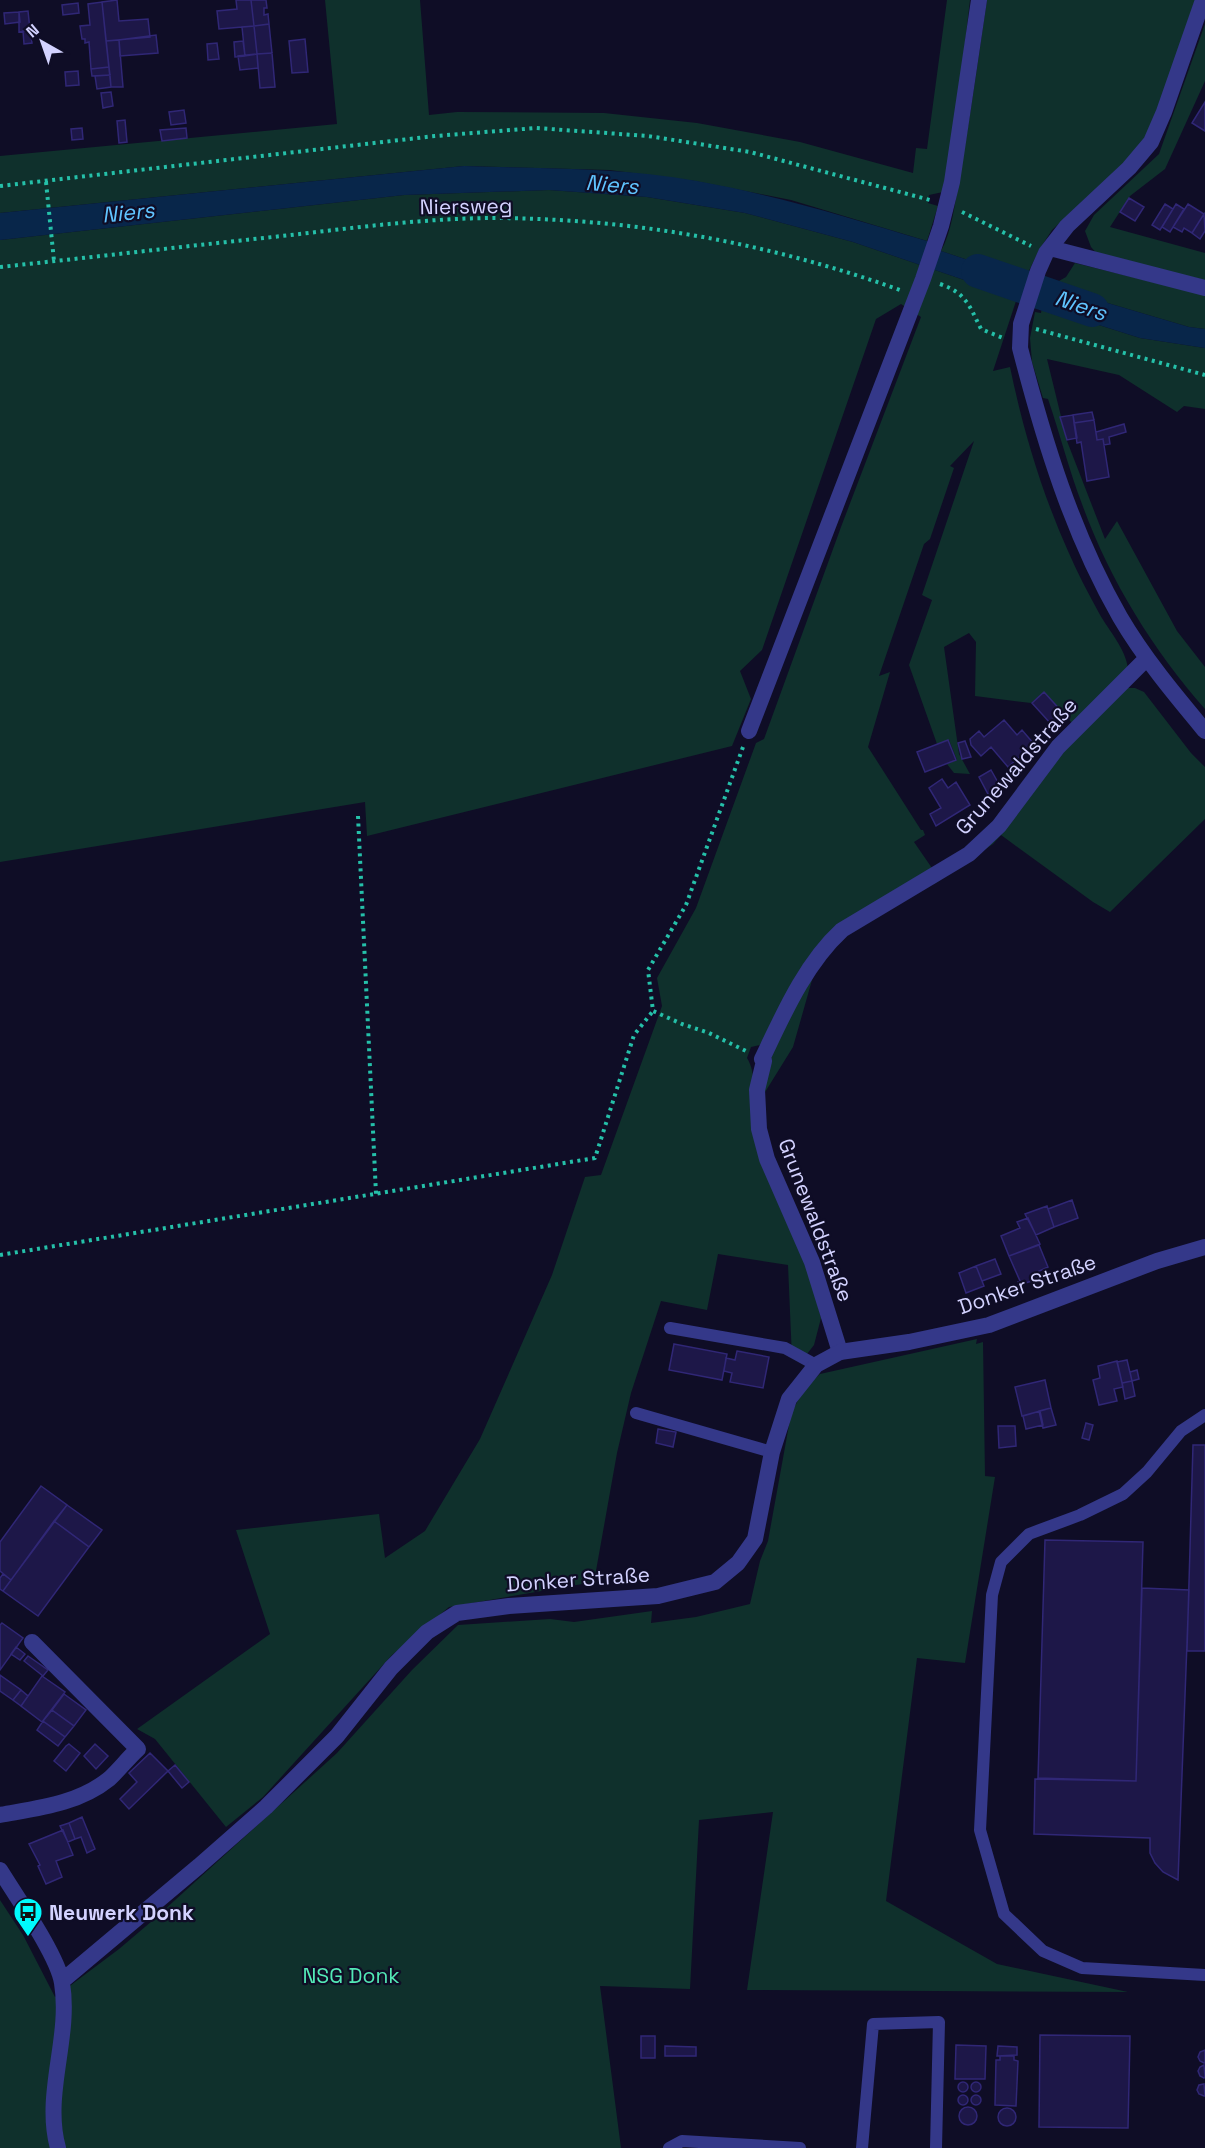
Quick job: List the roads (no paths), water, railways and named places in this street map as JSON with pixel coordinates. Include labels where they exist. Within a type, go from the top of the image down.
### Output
[{"type":"street","points":[[749,731],[937,240],[956,162],[979,0]]},
{"type":"street","points":[[1203,0],[1164,112],[1151,142],[1129,168],[1067,226],[1038,271],[1021,324],[1020,348],[1041,429],[1077,529],[1100,580],[1122,620],[1147,658],[1205,731]]},
{"type":"street","points":[[1053,251],[1205,288]]},
{"type":"street","name":"Grunewaldstraße","points":[[840,1352],[812,1262],[767,1159],[761,1139],[757,1090],[764,1060],[762,1059],[807,972],[825,945],[842,930],[969,854],[999,826],[1058,747],[1147,658]]},
{"type":"street","name":"Donker Straße","points":[[62,1981],[200,1866],[266,1807],[337,1736],[391,1668],[427,1632],[457,1613],[509,1606],[658,1596],[715,1582],[738,1563],[755,1539],[772,1452],[789,1399],[816,1365],[840,1352],[909,1342],[989,1325],[1157,1261],[1205,1247]]},
{"type":"street","points":[[0,1815],[54,1805],[84,1795],[110,1779],[138,1749],[32,1642]]},
{"type":"street","points":[[0,1870],[51,1954],[62,1981],[64,2006],[53,2102],[53,2132],[58,2148]]},
{"type":"lane","points":[[670,1328],[785,1348],[816,1365]]},
{"type":"lane","points":[[636,1413],[772,1452]]},
{"type":"lane","points":[[1205,1414],[1181,1431],[1147,1472],[1123,1494],[1080,1515],[1029,1533],[1001,1562],[992,1595],[980,1830],[1004,1914],[1043,1951],[1082,1968],[1205,1975]]},
{"type":"lane","points":[[862,2148],[873,2024],[939,2022],[936,2148]]},
{"type":"lane","points":[[669,2148],[682,2141],[801,2148]]},
{"type":"water","points":[[464,166],[580,169],[639,173],[697,181],[813,208],[927,241],[941,251],[1025,279],[1017,298],[853,242],[745,213],[647,197],[549,190],[404,195],[0,240],[0,213]]},
{"type":"water","points":[[1050,286],[1189,327],[1205,329],[1205,348],[1140,338],[1042,307]]},
{"type":"waterway","name":"Niers","points":[[978,271],[1092,310]]},
{"type":"place","name":"Neuwerk Donk","points":[[28,1938]]},
{"type":"park label","name":"NSG Donk","points":[[351,1975]]}]
